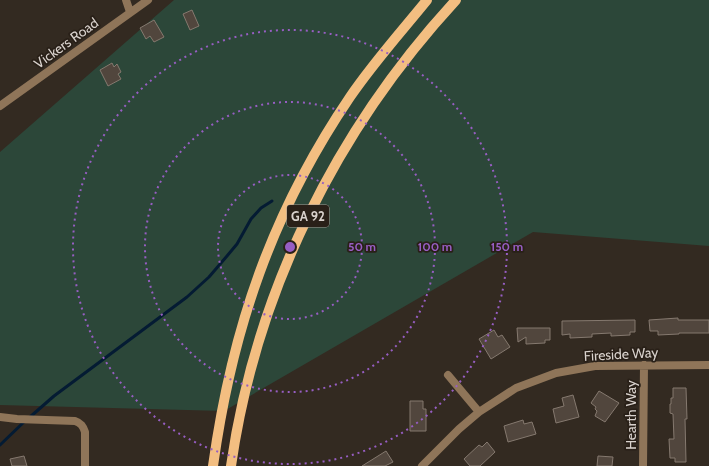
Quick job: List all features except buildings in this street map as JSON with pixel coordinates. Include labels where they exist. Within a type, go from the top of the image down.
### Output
[{"type":"main road","name":"GA 92","points":[[213,466],[222,406],[236,348],[253,288],[283,213],[328,130],[350,96],[370,69],[427,0]]},
{"type":"main road","name":"GA 92","points":[[231,466],[245,395],[263,329],[286,265],[313,206],[342,152],[378,97],[418,44],[456,0]]},
{"type":"street","points":[[126,0],[130,12]]},
{"type":"street","name":"Vickers Road","points":[[0,106],[148,0]]},
{"type":"street","name":"Hearth Way","points":[[643,466],[644,365]]},
{"type":"street","name":"Fireside Way","points":[[422,466],[459,429],[479,412],[516,388],[556,373],[595,366],[709,365]]},
{"type":"street","points":[[448,374],[479,412]]},
{"type":"street","points":[[0,417],[17,420],[75,421],[80,423],[84,427],[85,432],[85,466]]},
{"type":"green space","points":[[174,0],[709,0],[709,246],[533,232],[224,411],[0,405],[0,152]]},
{"type":"waterway","points":[[30,417],[54,396],[187,297],[209,277],[237,244],[251,219],[261,208],[272,201]]},
{"type":"waterway","points":[[0,445],[25,421]]}]
